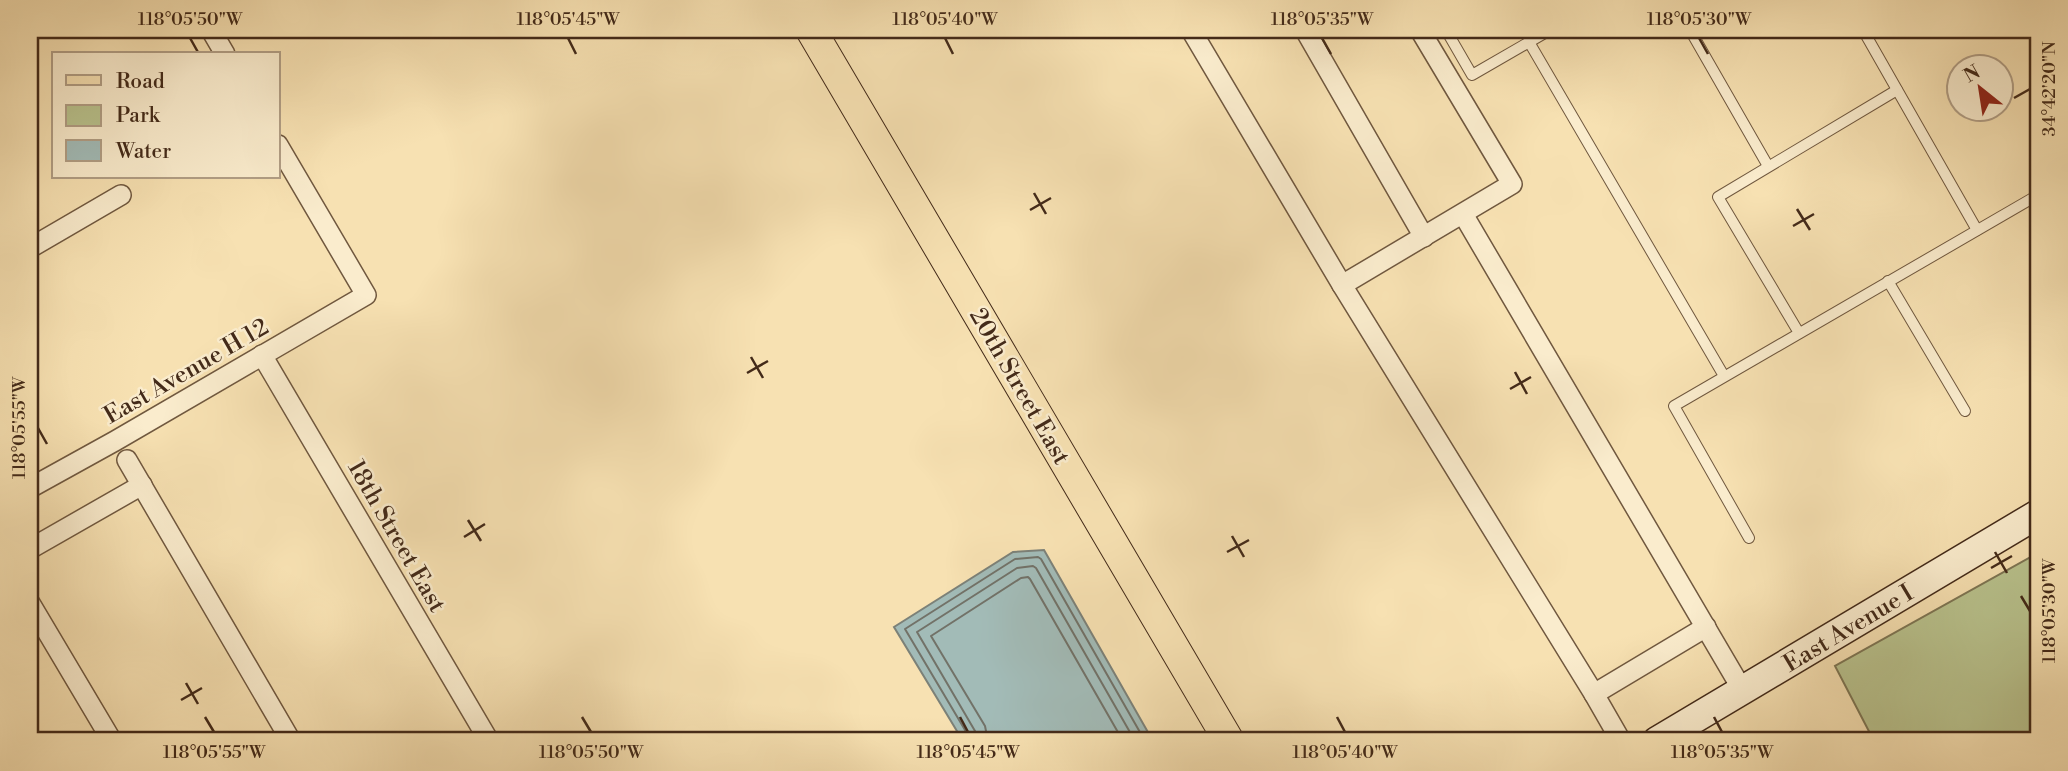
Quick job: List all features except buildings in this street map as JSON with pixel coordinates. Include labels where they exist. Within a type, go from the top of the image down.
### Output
[{"type":"main road","name":"20th Street East","points":[[811,30],[1229,741]]},
{"type":"main road","name":"East Avenue I","points":[[1657,741],[2038,514]]},
{"type":"street","points":[[211,30],[224,52]]},
{"type":"street","points":[[1191,30],[1342,285],[1594,694],[1620,741]]},
{"type":"street","points":[[1306,30],[1424,237]]},
{"type":"street","points":[[1342,285],[1512,184],[1420,30]]},
{"type":"street","name":"East Avenue H 12","points":[[30,488],[366,295],[280,148]]},
{"type":"street","points":[[30,248],[121,195]]},
{"type":"street","points":[[1463,214],[1743,691]]},
{"type":"street","name":"18th Street East","points":[[262,355],[489,741]]},
{"type":"street","points":[[127,460],[291,741]]},
{"type":"street","points":[[30,549],[142,485]]},
{"type":"street","points":[[30,603],[112,741]]},
{"type":"street","points":[[1594,694],[1706,627]]},
{"type":"lane","points":[[1446,30],[1472,75],[1550,30]]},
{"type":"lane","points":[[1690,30],[1768,166]]},
{"type":"lane","points":[[1863,30],[1977,230]]},
{"type":"lane","points":[[2034,30],[2038,38]]},
{"type":"lane","points":[[1529,42],[1724,376]]},
{"type":"lane","points":[[1799,333],[1718,197],[1897,90]]},
{"type":"lane","points":[[1749,538],[1674,406],[2038,195]]},
{"type":"lane","points":[[1888,281],[1965,411]]},
{"type":"green space","points":[[2038,553],[2038,741],[1874,741],[1835,666]]},
{"type":"water","points":[[1044,550],[1153,741],[963,741],[894,627],[1013,552]]}]
